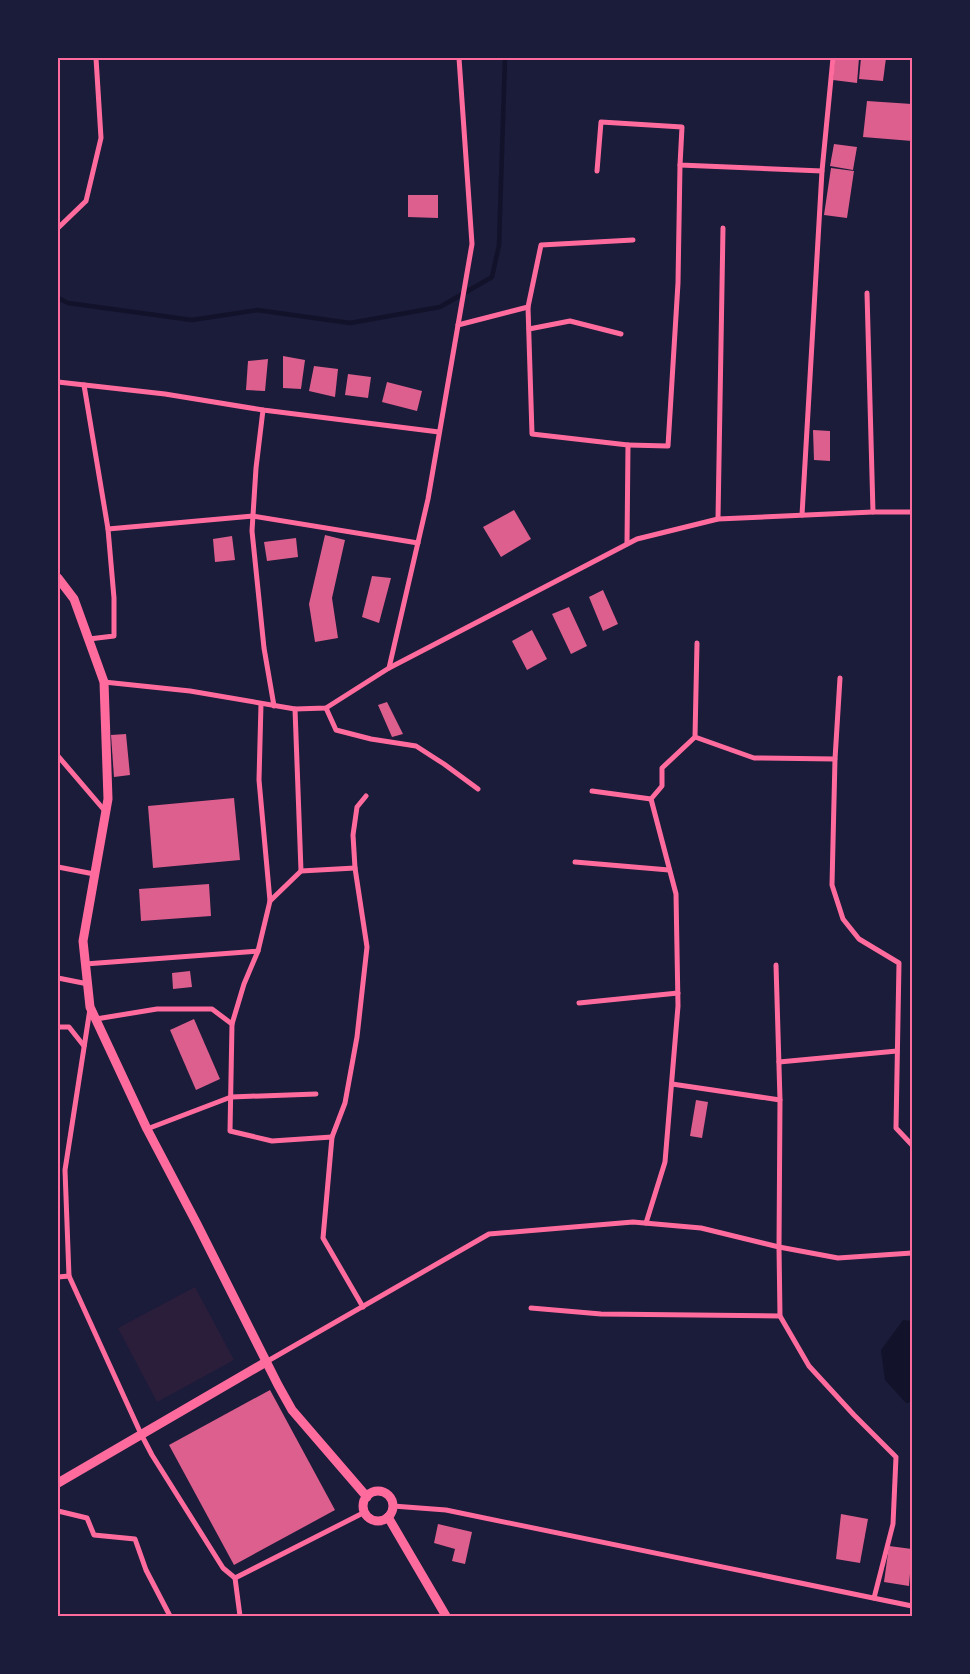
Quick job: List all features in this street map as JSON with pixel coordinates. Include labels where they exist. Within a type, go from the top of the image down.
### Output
[{"type":"main road","points":[[58,578],[74,599],[104,682],[108,798],[83,941],[90,1007],[147,1129],[292,1410],[366,1497]]},
{"type":"main road","points":[[58,1483],[266,1362]]},
{"type":"main road","points":[[374,1492],[383,1492],[390,1498],[393,1506],[391,1514],[380,1521],[371,1519],[365,1512],[364,1504],[366,1497],[374,1492]]},
{"type":"main road","points":[[388,1517],[446,1616]]},
{"type":"street","points":[[58,228],[86,200],[101,138],[96,58]]},
{"type":"street","points":[[389,668],[428,499],[472,244],[459,58]]},
{"type":"street","points":[[802,515],[822,171],[833,58]]},
{"type":"street","points":[[597,171],[601,122],[682,127],[678,283],[668,446],[628,444],[532,434],[528,307],[541,245],[633,240]]},
{"type":"street","points":[[680,165],[822,171]]},
{"type":"street","points":[[718,520],[723,228]]},
{"type":"street","points":[[866,292],[873,512]]},
{"type":"street","points":[[458,325],[528,307]]},
{"type":"street","points":[[529,329],[570,321],[621,334]]},
{"type":"street","points":[[58,382],[165,394],[263,410],[439,432]]},
{"type":"street","points":[[84,385],[108,529],[114,598],[114,636],[89,639]]},
{"type":"street","points":[[263,410],[256,468],[252,531],[264,648],[274,706]]},
{"type":"street","points":[[626,544],[628,444]]},
{"type":"street","points":[[104,682],[190,691],[274,706],[326,708],[389,668],[637,539],[718,520],[873,512],[912,512]]},
{"type":"street","points":[[108,529],[253,516],[418,543]]},
{"type":"street","points":[[651,799],[662,786],[662,768],[695,737],[697,643]]},
{"type":"street","points":[[840,678],[835,759],[832,885],[843,919],[859,939],[899,963],[896,1128],[912,1145]]},
{"type":"street","points":[[261,704],[259,780],[270,901],[258,951],[244,984],[232,1024],[230,1131],[272,1141],[332,1137]]},
{"type":"street","points":[[295,708],[301,870]]},
{"type":"street","points":[[326,708],[336,730],[371,739],[416,746],[478,789]]},
{"type":"street","points":[[695,737],[754,758],[835,759]]},
{"type":"street","points":[[58,756],[105,812]]},
{"type":"street","points":[[592,791],[651,799]]},
{"type":"street","points":[[362,1308],[323,1238],[332,1137],[345,1103],[357,1037],[367,947],[355,868],[353,836],[356,807],[366,796]]},
{"type":"street","points":[[646,1223],[666,1162],[678,993],[676,894],[651,799]]},
{"type":"street","points":[[575,862],[669,870]]},
{"type":"street","points":[[58,867],[94,874]]},
{"type":"street","points":[[270,901],[301,870],[355,868]]},
{"type":"street","points":[[85,964],[258,951]]},
{"type":"street","points":[[776,965],[780,1100],[778,1248],[780,1316],[809,1366],[896,1457],[893,1524],[874,1598]]},
{"type":"street","points":[[58,978],[88,984]]},
{"type":"street","points":[[579,1003],[678,993]]},
{"type":"street","points":[[90,1007],[65,1170],[69,1276],[152,1455],[223,1568],[235,1578],[240,1616]]},
{"type":"street","points":[[96,1019],[156,1009],[212,1010],[232,1024]]},
{"type":"street","points":[[58,1027],[68,1027],[84,1046]]},
{"type":"street","points":[[779,1062],[898,1051]]},
{"type":"street","points":[[672,1084],[780,1100]]},
{"type":"street","points":[[147,1129],[231,1097],[316,1094]]},
{"type":"street","points":[[58,1170],[65,1170]]},
{"type":"street","points":[[266,1362],[489,1234],[633,1222],[701,1228],[778,1248],[838,1258],[912,1253]]},
{"type":"street","points":[[58,1277],[69,1276]]},
{"type":"street","points":[[531,1308],[601,1314],[780,1316]]},
{"type":"street","points":[[393,1506],[446,1510],[912,1606]]},
{"type":"street","points":[[58,1511],[87,1518],[94,1535],[135,1539],[146,1570],[170,1616]]},
{"type":"street","points":[[235,1578],[365,1512]]},
{"type":"shaded area","points":[[195,1287],[234,1360],[157,1402],[118,1328]]},
{"type":"shaded area","points":[[903,1320],[912,1321],[912,1402],[906,1403],[885,1380],[881,1350]]},
{"type":"building","points":[[835,58],[859,58],[857,83],[833,80]]},
{"type":"building","points":[[861,58],[886,58],[883,81],[859,79]]},
{"type":"building","points":[[867,101],[912,104],[912,141],[863,137]]},
{"type":"building","points":[[834,144],[857,147],[853,170],[830,166]]},
{"type":"building","points":[[831,168],[854,171],[847,218],[824,215]]},
{"type":"building","points":[[408,195],[438,195],[438,218],[408,217]]},
{"type":"building","points":[[283,356],[305,360],[301,389],[283,388]]},
{"type":"building","points":[[268,359],[265,391],[246,390],[248,361]]},
{"type":"building","points":[[314,366],[338,369],[335,397],[309,391]]},
{"type":"building","points":[[348,374],[371,377],[368,398],[345,395]]},
{"type":"building","points":[[387,382],[422,391],[417,411],[382,402]]},
{"type":"building","points":[[813,430],[830,431],[830,461],[814,460]]},
{"type":"building","points":[[514,510],[531,539],[501,557],[483,527]]},
{"type":"building","points":[[325,535],[345,540],[332,598],[338,638],[315,642],[309,604]]},
{"type":"building","points":[[232,536],[235,560],[215,562],[213,539]]},
{"type":"building","points":[[296,538],[298,557],[267,561],[264,542]]},
{"type":"building","points":[[372,576],[391,578],[379,623],[362,617]]},
{"type":"building","points":[[603,590],[618,624],[603,631],[589,597]]},
{"type":"building","points":[[569,607],[587,646],[571,654],[552,614]]},
{"type":"building","points":[[532,630],[547,659],[527,670],[512,641]]},
{"type":"building","points":[[387,702],[403,734],[392,737],[378,705]]},
{"type":"building","points":[[126,734],[130,775],[114,777],[111,735]]},
{"type":"building","points":[[234,798],[240,860],[153,868],[148,806]]},
{"type":"building","points":[[209,884],[211,916],[141,921],[139,889]]},
{"type":"building","points":[[190,971],[192,987],[173,989],[172,973]]},
{"type":"building","points":[[194,1019],[220,1079],[196,1090],[170,1030]]},
{"type":"building","points":[[696,1100],[708,1102],[702,1138],[690,1136]]},
{"type":"building","points":[[270,1390],[335,1510],[234,1565],[169,1445]]},
{"type":"building","points":[[841,1514],[868,1519],[860,1563],[836,1559]]},
{"type":"building","points":[[438,1524],[472,1532],[465,1564],[452,1561],[455,1549],[434,1543]]},
{"type":"building","points":[[889,1546],[912,1549],[909,1586],[884,1582]]},
{"type":"waterway","points":[[58,298],[68,303],[192,320],[257,310],[350,323],[440,307],[492,277],[499,245],[505,58]]}]
